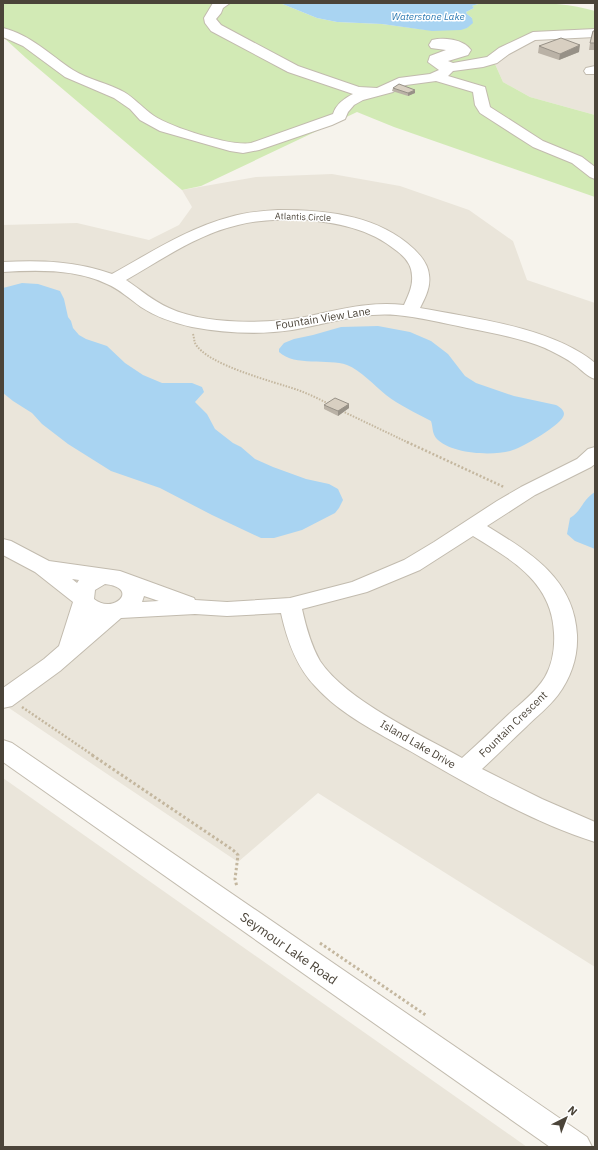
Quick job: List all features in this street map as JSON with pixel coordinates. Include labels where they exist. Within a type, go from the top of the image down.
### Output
[{"type":"street","points":[[224,3],[217,6],[215,13],[210,18],[211,23],[216,28],[293,69],[358,91],[367,92],[385,88],[394,81],[442,74],[447,68],[435,62],[435,59],[458,50],[456,47],[436,45],[437,43],[452,44],[459,46],[464,50],[440,59],[440,62],[445,65],[457,67],[492,60],[504,51],[533,36],[557,36],[595,32]]},
{"type":"street","points":[[3,32],[28,43],[70,74],[119,95],[135,106],[145,117],[165,128],[230,147],[243,149],[266,144],[340,116],[345,106],[358,97],[388,89],[393,85],[404,81],[437,77],[480,90],[482,105],[485,110],[538,144],[571,157],[595,174]]},
{"type":"street","name":"Atlantis Circle","points":[[114,280],[213,228],[236,220],[261,216],[312,216],[358,223],[397,241],[415,261],[420,270],[421,278],[419,289],[410,311]]},
{"type":"street","name":"Fountain View Lane","points":[[3,267],[25,265],[75,268],[114,280],[157,310],[177,319],[197,322],[242,326],[280,326],[348,312],[374,310],[410,311],[529,336],[549,343],[572,354],[595,373]]},
{"type":"street","points":[[3,546],[43,567],[83,600],[90,608],[100,611],[195,607],[227,609],[290,605],[353,589],[412,565],[524,493],[584,463],[595,453]]},
{"type":"street","name":"Fountain Crescent","points":[[464,771],[534,706],[553,684],[562,663],[567,628],[563,608],[552,588],[533,567],[507,548],[472,527]]},
{"type":"street","points":[[43,567],[103,577],[120,578],[195,607]]},
{"type":"street","points":[[70,649],[83,600],[84,588],[90,582],[103,577]]},
{"type":"street","points":[[5,699],[52,665],[133,599],[135,593],[134,588],[129,582]]},
{"type":"street","name":"Island Lake Drive","points":[[290,605],[299,642],[313,668],[331,687],[347,700],[374,719],[464,771],[530,805],[595,832]]},
{"type":"street","name":"Seymour Lake Road","points":[[3,749],[576,1147]]},
{"type":"path","points":[[197,322],[193,337],[196,348],[207,356],[226,366],[315,397],[452,464],[501,486],[524,493]]},
{"type":"path","points":[[5,699],[233,850],[238,855],[234,881],[238,889]]},
{"type":"path","points":[[316,940],[430,1018]]},
{"type":"shaded area","points":[[595,35],[595,115],[530,97],[503,82],[495,64],[507,49],[535,38]]},
{"type":"shaded area","points":[[332,174],[400,186],[469,210],[513,241],[527,280],[595,303],[595,967],[318,793],[238,862],[3,704],[3,225],[77,223],[149,240],[179,225],[192,207],[182,190],[256,177]]},
{"type":"shaded area","points":[[3,778],[527,1147],[3,1147]]},
{"type":"green space","points":[[3,3],[280,3],[317,18],[337,22],[382,24],[427,30],[467,28],[472,18],[466,12],[474,8],[471,6],[482,3],[553,4],[581,7],[595,11],[595,35],[535,38],[507,49],[495,64],[503,82],[530,97],[595,115],[595,197],[394,127],[357,112],[201,186],[182,190],[3,37]]},
{"type":"water","name":"Waterstone Lake","points":[[280,3],[481,3],[472,6],[474,8],[466,12],[472,18],[473,23],[467,28],[461,30],[432,31],[382,24],[337,22],[317,18]]},
{"type":"water","points":[[22,283],[38,284],[60,291],[64,299],[68,317],[73,328],[79,335],[107,346],[125,363],[143,375],[162,383],[192,383],[202,387],[204,392],[195,402],[207,414],[215,429],[255,459],[306,479],[329,484],[338,489],[343,500],[339,508],[335,513],[302,530],[274,538],[261,538],[160,488],[111,471],[68,444],[42,424],[32,413],[3,393],[3,288]]},
{"type":"water","points":[[378,326],[410,332],[431,341],[448,354],[465,376],[476,383],[514,396],[556,405],[563,411],[564,414],[557,424],[550,430],[523,446],[510,451],[502,453],[482,453],[461,450],[442,443],[436,438],[433,432],[431,421],[391,399],[352,367],[331,362],[303,361],[286,357],[279,352],[279,349],[284,343],[294,339],[341,327]]},
{"type":"water","points":[[595,492],[595,549],[575,541],[567,534],[570,518],[577,512],[587,498]]},
{"type":"building","points":[[593,31],[595,31],[595,43],[590,43]]},
{"type":"building","points":[[561,38],[580,45],[560,54],[539,46]]},
{"type":"building","points":[[399,84],[415,90],[408,93],[393,88]]},
{"type":"building","points":[[335,398],[349,404],[338,411],[324,405]]}]
